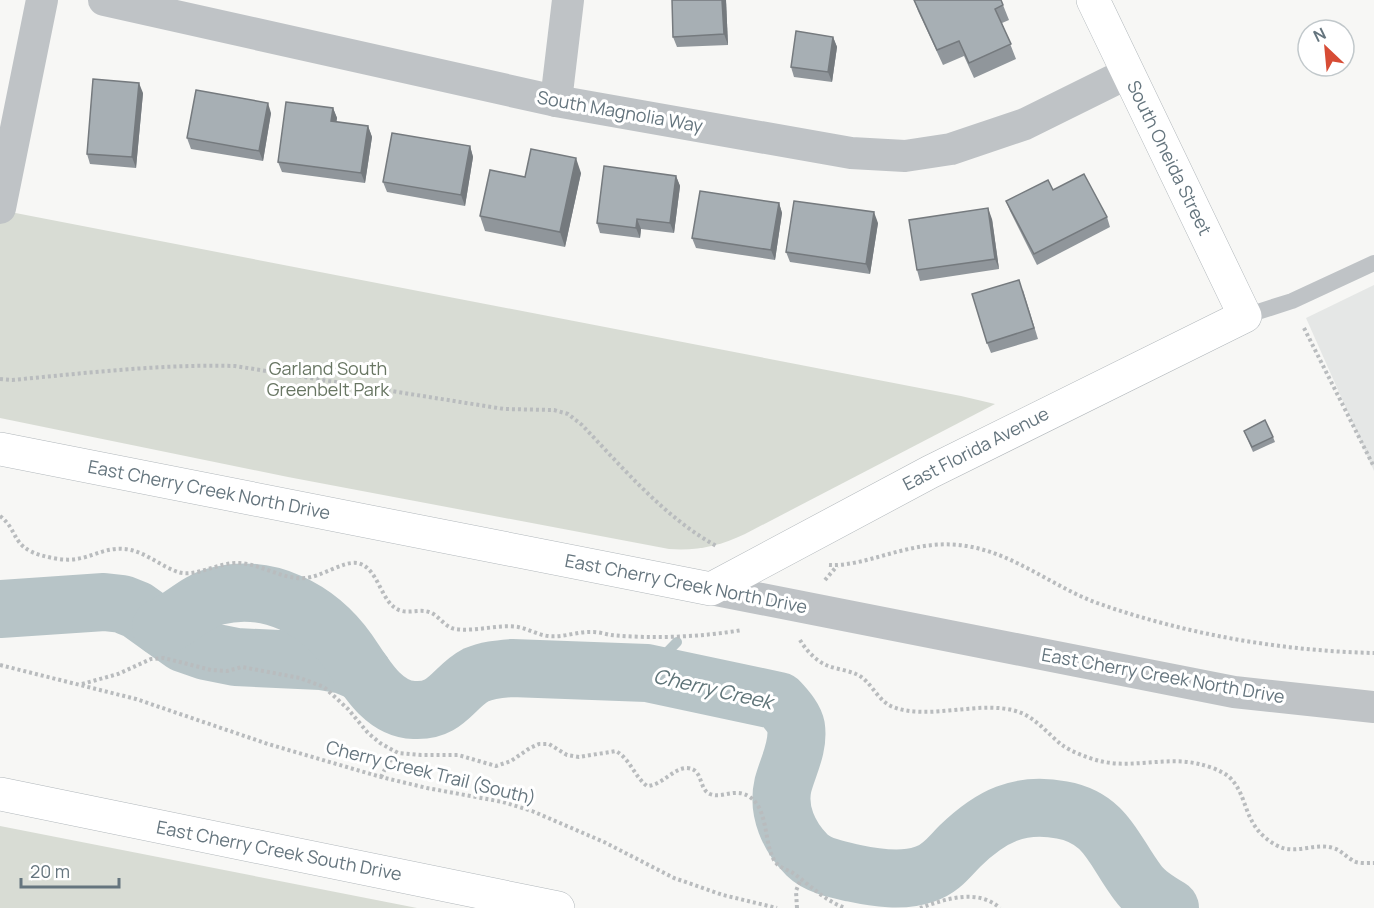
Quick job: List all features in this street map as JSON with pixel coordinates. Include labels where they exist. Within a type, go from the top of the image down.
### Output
[{"type":"street","points":[[0,208],[42,0]]},
{"type":"street","name":"South Magnolia Way","points":[[104,0],[556,101],[851,153],[905,156],[951,149],[1025,124],[1128,73]]},
{"type":"street","points":[[556,101],[568,0]]},
{"type":"street","name":"South Oneida Street","points":[[1093,0],[1245,316]]},
{"type":"street","name":"East Florida Avenue","points":[[711,589],[930,472],[1245,316]]},
{"type":"street","name":"East Cherry Creek North Drive","points":[[0,448],[1234,692],[1374,707]]},
{"type":"street","name":"East Cherry Creek South Drive","points":[[5,795],[558,908]]},
{"type":"lane","points":[[1245,316],[1292,301],[1374,263]]},
{"type":"path","points":[[1304,328],[1374,467]]},
{"type":"path","points":[[0,380],[190,364],[235,366],[504,409],[561,412],[568,414],[582,425],[664,509],[701,538],[720,549],[767,558]]},
{"type":"path","points":[[0,516],[7,521],[22,548],[63,560],[78,559],[116,548],[127,549],[177,572],[190,574],[220,564],[238,563],[304,578],[351,563],[360,564],[377,581],[392,606],[402,611],[432,612],[452,628],[482,630],[516,627],[547,636],[594,632],[641,636],[720,633],[748,627]]},
{"type":"path","points":[[825,564],[837,566],[866,561],[929,544],[949,543],[998,554],[1079,596],[1166,624],[1261,643],[1325,652],[1374,653]]},
{"type":"path","points":[[797,635],[812,655],[826,665],[860,675],[881,699],[892,707],[928,711],[975,708],[1019,712],[1035,721],[1065,747],[1101,761],[1141,764],[1173,761],[1197,763],[1214,768],[1227,775],[1233,782],[1255,828],[1264,838],[1278,847],[1288,850],[1304,850],[1332,847],[1341,851],[1353,862],[1374,863]]},
{"type":"path","points":[[82,684],[118,674],[151,659],[164,658],[212,670],[227,671],[242,667],[300,678],[324,687],[348,709],[368,733],[398,753],[458,755],[496,766],[511,761],[539,744],[549,744],[567,755],[579,757],[616,752],[630,762],[641,782],[646,786],[654,786],[677,770],[688,768],[696,771],[702,779],[704,789],[709,794],[740,792],[757,803],[777,864],[811,886],[829,902],[846,908]]},
{"type":"path","name":"Cherry Creek Trail (South)","points":[[0,665],[136,699],[279,747],[381,777],[504,802],[532,811],[604,842],[674,878],[723,895],[777,908]]},
{"type":"path","points":[[381,777],[388,763],[398,753]]},
{"type":"path","points":[[797,908],[796,891],[800,880]]},
{"type":"path","points":[[920,908],[969,896],[993,902],[1000,908]]},
{"type":"shaded area","points":[[1374,285],[1374,471],[1306,318]]},
{"type":"green space","name":"Garland South Greenbelt Park","points":[[0,210],[995,404],[745,534],[727,542],[699,548],[669,549],[288,477],[0,418]]},
{"type":"green space","points":[[0,826],[417,908],[0,908]]},
{"type":"building","points":[[672,0],[722,0],[724,34],[673,37]]},
{"type":"building","points":[[914,0],[1001,0],[1003,5],[995,9],[1011,44],[969,63],[959,41],[937,50]]},
{"type":"building","points":[[796,31],[833,37],[828,72],[791,67]]},
{"type":"building","points":[[93,79],[139,83],[132,157],[87,154]]},
{"type":"building","points":[[196,90],[268,103],[259,151],[187,138]]},
{"type":"building","points":[[286,102],[333,108],[331,121],[368,126],[361,173],[278,162]]},
{"type":"building","points":[[392,133],[470,146],[461,195],[383,182]]},
{"type":"building","points":[[531,149],[576,158],[560,232],[480,216],[490,170],[525,177]]},
{"type":"building","points":[[604,166],[676,176],[670,223],[637,219],[636,228],[597,223]]},
{"type":"building","points":[[1084,174],[1107,217],[1034,254],[1006,201],[1048,180],[1053,190]]},
{"type":"building","points":[[700,191],[779,203],[771,250],[692,238]]},
{"type":"building","points":[[794,201],[874,212],[866,264],[786,252]]},
{"type":"building","points":[[988,208],[995,259],[917,270],[909,220]]},
{"type":"building","points":[[1019,280],[1034,328],[987,343],[972,294]]},
{"type":"building","points":[[1265,420],[1273,437],[1252,447],[1244,431]]},
{"type":"waterway","name":"Cherry Creek","points":[[161,627],[209,598],[236,593],[255,593],[273,597],[291,603],[322,623],[336,636],[367,680],[383,697],[392,704],[414,710],[425,710],[442,703],[476,675],[512,668],[647,673],[779,701],[793,720],[797,734],[795,749],[783,785],[783,814],[795,840],[807,855],[817,862],[835,869],[871,876],[899,879],[917,876],[936,869],[960,846],[995,819],[1019,810],[1047,808],[1077,814],[1099,828],[1141,887],[1170,908]]},
{"type":"waterway","name":"Cherry Creek","points":[[0,609],[104,602],[122,604],[137,610],[183,643],[206,651],[236,657],[321,661],[344,665],[363,673]]},
{"type":"waterway","points":[[647,673],[677,642]]}]
